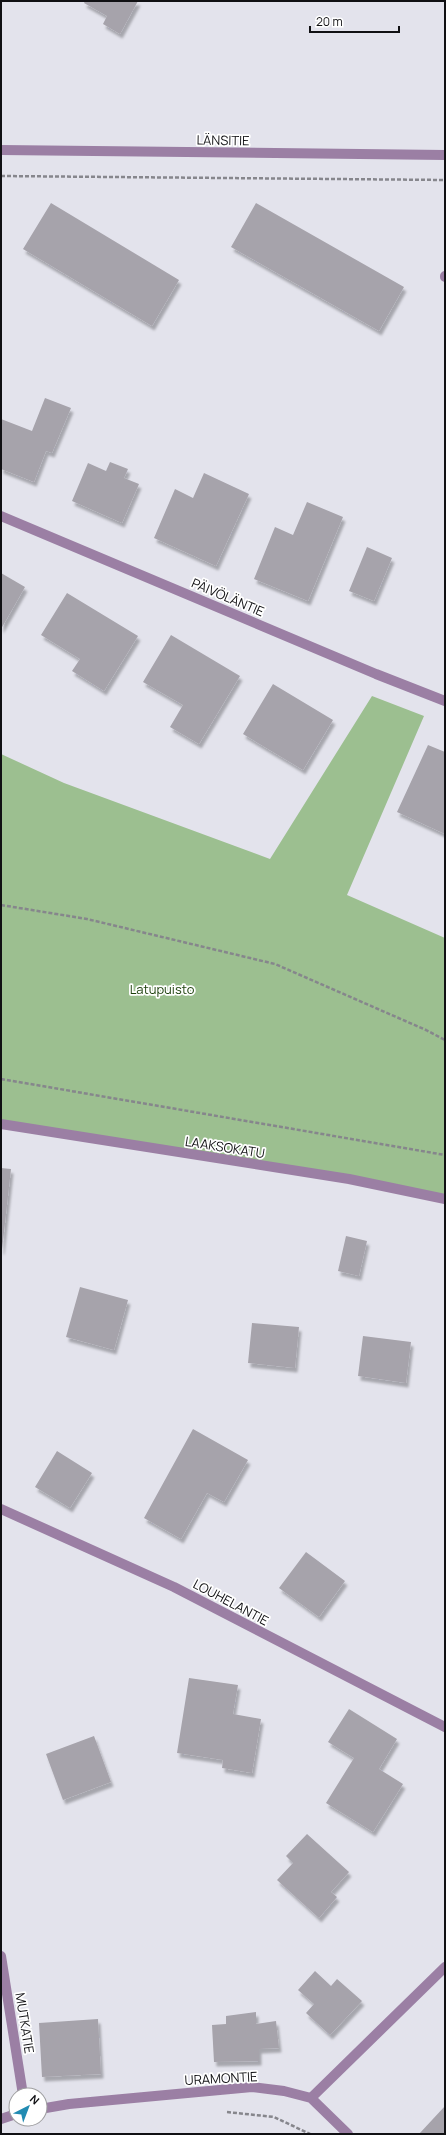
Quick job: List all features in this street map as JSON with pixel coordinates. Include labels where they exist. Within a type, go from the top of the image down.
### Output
[{"type":"street","name":"LÄNSITIE","points":[[1,150],[445,155]]},
{"type":"street","name":"PÄIVÖLÄNTIE","points":[[1,516],[376,674],[445,701]]},
{"type":"street","name":"LAAKSOKATU","points":[[1,1124],[349,1179],[445,1199]]},
{"type":"street","name":"LOUHELANTIE","points":[[1,1509],[174,1587],[445,1727]]},
{"type":"street","name":"MUTKATIE","points":[[1,1956],[22,2087]]},
{"type":"street","points":[[348,2134],[311,2098],[445,1967]]},
{"type":"street","name":"URAMONTIE","points":[[48,2108],[69,2104],[252,2087],[284,2091],[311,2098]]},
{"type":"path","points":[[1,176],[445,180]]},
{"type":"path","points":[[1,905],[87,919],[275,964],[426,1030],[445,1040]]},
{"type":"path","points":[[1,1079],[445,1155]]},
{"type":"green space","name":"Latupuisto","points":[[372,696],[424,716],[347,895],[445,938],[445,1199],[1,1124],[1,754],[64,783],[270,859]]},
{"type":"building","points":[[85,1],[138,1],[120,34],[103,24],[107,16],[84,3]]},
{"type":"building","points":[[51,203],[179,280],[152,326],[23,249]]},
{"type":"building","points":[[256,203],[404,287],[379,331],[231,247]]},
{"type":"building","points":[[45,398],[71,408],[52,453],[46,451],[34,482],[1,469],[1,419],[32,431]]},
{"type":"building","points":[[110,462],[128,469],[124,478],[139,484],[122,523],[72,501],[88,463],[106,471]]},
{"type":"building","points":[[204,473],[249,494],[216,566],[154,538],[175,489],[193,498]]},
{"type":"building","points":[[307,502],[343,517],[308,601],[254,579],[275,527],[293,535]]},
{"type":"building","points":[[367,547],[392,558],[374,601],[349,591]]},
{"type":"building","points":[[1,573],[25,587],[1,629]]},
{"type":"building","points":[[67,593],[138,636],[104,691],[72,671],[80,659],[41,635]]},
{"type":"building","points":[[171,635],[240,676],[199,744],[170,727],[183,705],[143,682]]},
{"type":"building","points":[[273,684],[333,720],[303,770],[243,734]]},
{"type":"building","points":[[428,745],[445,752],[445,834],[397,812]]},
{"type":"building","points":[[1,1168],[11,1169],[2,1250],[1,1250]]},
{"type":"building","points":[[346,1236],[367,1241],[359,1276],[338,1271]]},
{"type":"building","points":[[80,1287],[128,1300],[114,1350],[66,1337]]},
{"type":"building","points":[[252,1323],[299,1327],[295,1368],[248,1363]]},
{"type":"building","points":[[363,1336],[411,1342],[406,1383],[358,1376]]},
{"type":"building","points":[[193,1429],[248,1460],[224,1502],[207,1493],[181,1539],[144,1518]]},
{"type":"building","points":[[57,1451],[92,1473],[70,1508],[35,1487]]},
{"type":"building","points":[[306,1552],[345,1581],[319,1617],[279,1588]]},
{"type":"building","points":[[189,1678],[238,1685],[233,1714],[261,1719],[252,1773],[222,1768],[223,1760],[177,1753]]},
{"type":"building","points":[[349,1709],[397,1739],[379,1769],[403,1784],[373,1832],[326,1803],[354,1758],[328,1742]]},
{"type":"building","points":[[94,1736],[111,1782],[63,1800],[46,1754]]},
{"type":"building","points":[[307,1834],[349,1872],[331,1892],[337,1897],[319,1918],[277,1880],[293,1863],[286,1856]]},
{"type":"building","points":[[315,1971],[331,1986],[337,1979],[362,2001],[330,2035],[306,2013],[314,2004],[298,1990]]},
{"type":"building","points":[[256,2012],[256,2024],[276,2021],[279,2048],[259,2049],[259,2061],[214,2062],[212,2025],[226,2024],[226,2016]]},
{"type":"building","points":[[98,2019],[101,2074],[42,2077],[39,2023]]},
{"type":"building","points":[[445,2106],[445,2134],[419,2134]]}]
